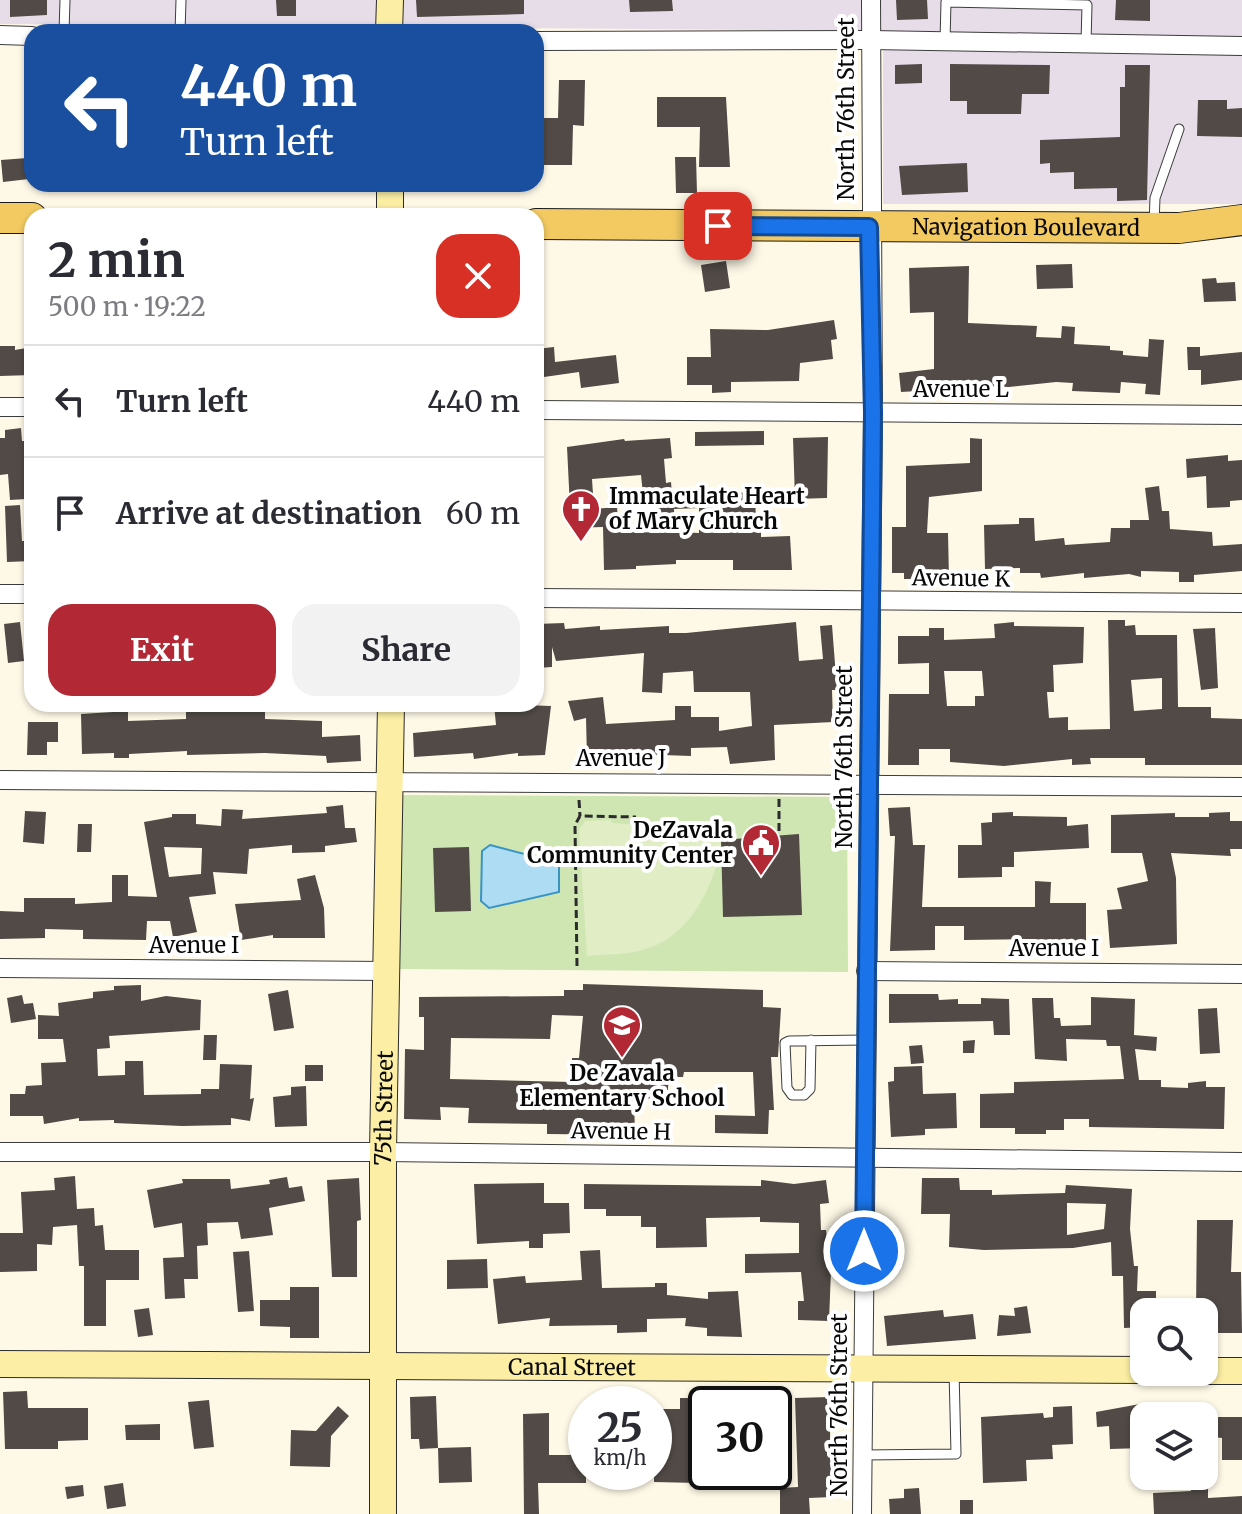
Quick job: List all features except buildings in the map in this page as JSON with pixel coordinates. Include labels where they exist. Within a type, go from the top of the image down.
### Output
[{"type":"main road","points":[[0,218],[24,218]]},
{"type":"main road","name":"Navigation Boulevard","points":[[544,224],[1167,228],[1242,220]]},
{"type":"main road","name":"Navigation Boulevard","points":[[1167,228],[1242,239]]},
{"type":"street","points":[[389,24],[390,0]]},
{"type":"street","name":"North 76th Street","points":[[862,1514],[873,413],[869,227],[871,0]]},
{"type":"street","points":[[0,35],[24,36]]},
{"type":"street","points":[[544,41],[871,40],[1242,46]]},
{"type":"street","points":[[0,407],[24,407]]},
{"type":"street","name":"Avenue L","points":[[544,410],[1242,415]]},
{"type":"street","points":[[0,594],[24,594]]},
{"type":"street","name":"Avenue K","points":[[544,598],[1242,603]]},
{"type":"street","name":"75th Street","points":[[383,1514],[383,1152],[391,712]]},
{"type":"street","name":"Avenue J","points":[[0,780],[1242,787]]},
{"type":"street","name":"Avenue I","points":[[0,968],[387,971]]},
{"type":"street","name":"Avenue I","points":[[866,971],[1242,974]]},
{"type":"street","name":"Avenue H","points":[[0,1152],[383,1152],[1242,1162]]},
{"type":"street","name":"Canal Street","points":[[0,1364],[1130,1370]]},
{"type":"street","points":[[1218,1371],[1242,1371]]},
{"type":"lane","points":[[64,24],[65,0]]},
{"type":"lane","points":[[180,24],[181,0]]},
{"type":"lane","points":[[945,41],[946,2],[1087,5],[1086,43]]},
{"type":"lane","points":[[1167,228],[1155,198],[1179,129]]},
{"type":"lane","points":[[811,1040],[810,1089],[804,1095],[792,1095],[787,1088],[785,1043],[811,1040],[865,1040]]},
{"type":"lane","points":[[863,1455],[956,1454],[954,1368]]},
{"type":"path","points":[[779,784],[779,835]]},
{"type":"path","points":[[577,966],[575,825],[580,816],[636,817]]},
{"type":"shaded area","points":[[0,0],[1242,0],[1242,204],[883,204],[883,31],[544,28],[544,24],[0,24]]},
{"type":"green space","points":[[399,795],[847,797],[848,972],[397,969]]},
{"type":"green space","points":[[611,820],[612,823],[724,832],[709,886],[690,919],[677,932],[643,950],[587,956],[579,830],[585,821]]},
{"type":"water","points":[[490,845],[559,863],[559,892],[489,908],[481,901],[482,851]]},
{"type":"place","name":"Immaculate Heart of Mary Church","points":[[581,543]]},
{"type":"place","name":"DeZavala Community Center","points":[[761,877]]},
{"type":"place","name":"De Zavala Elementary School","points":[[622,1059]]},
{"type":"route","points":[[718,226],[869,227],[873,413],[864,1251]]}]
